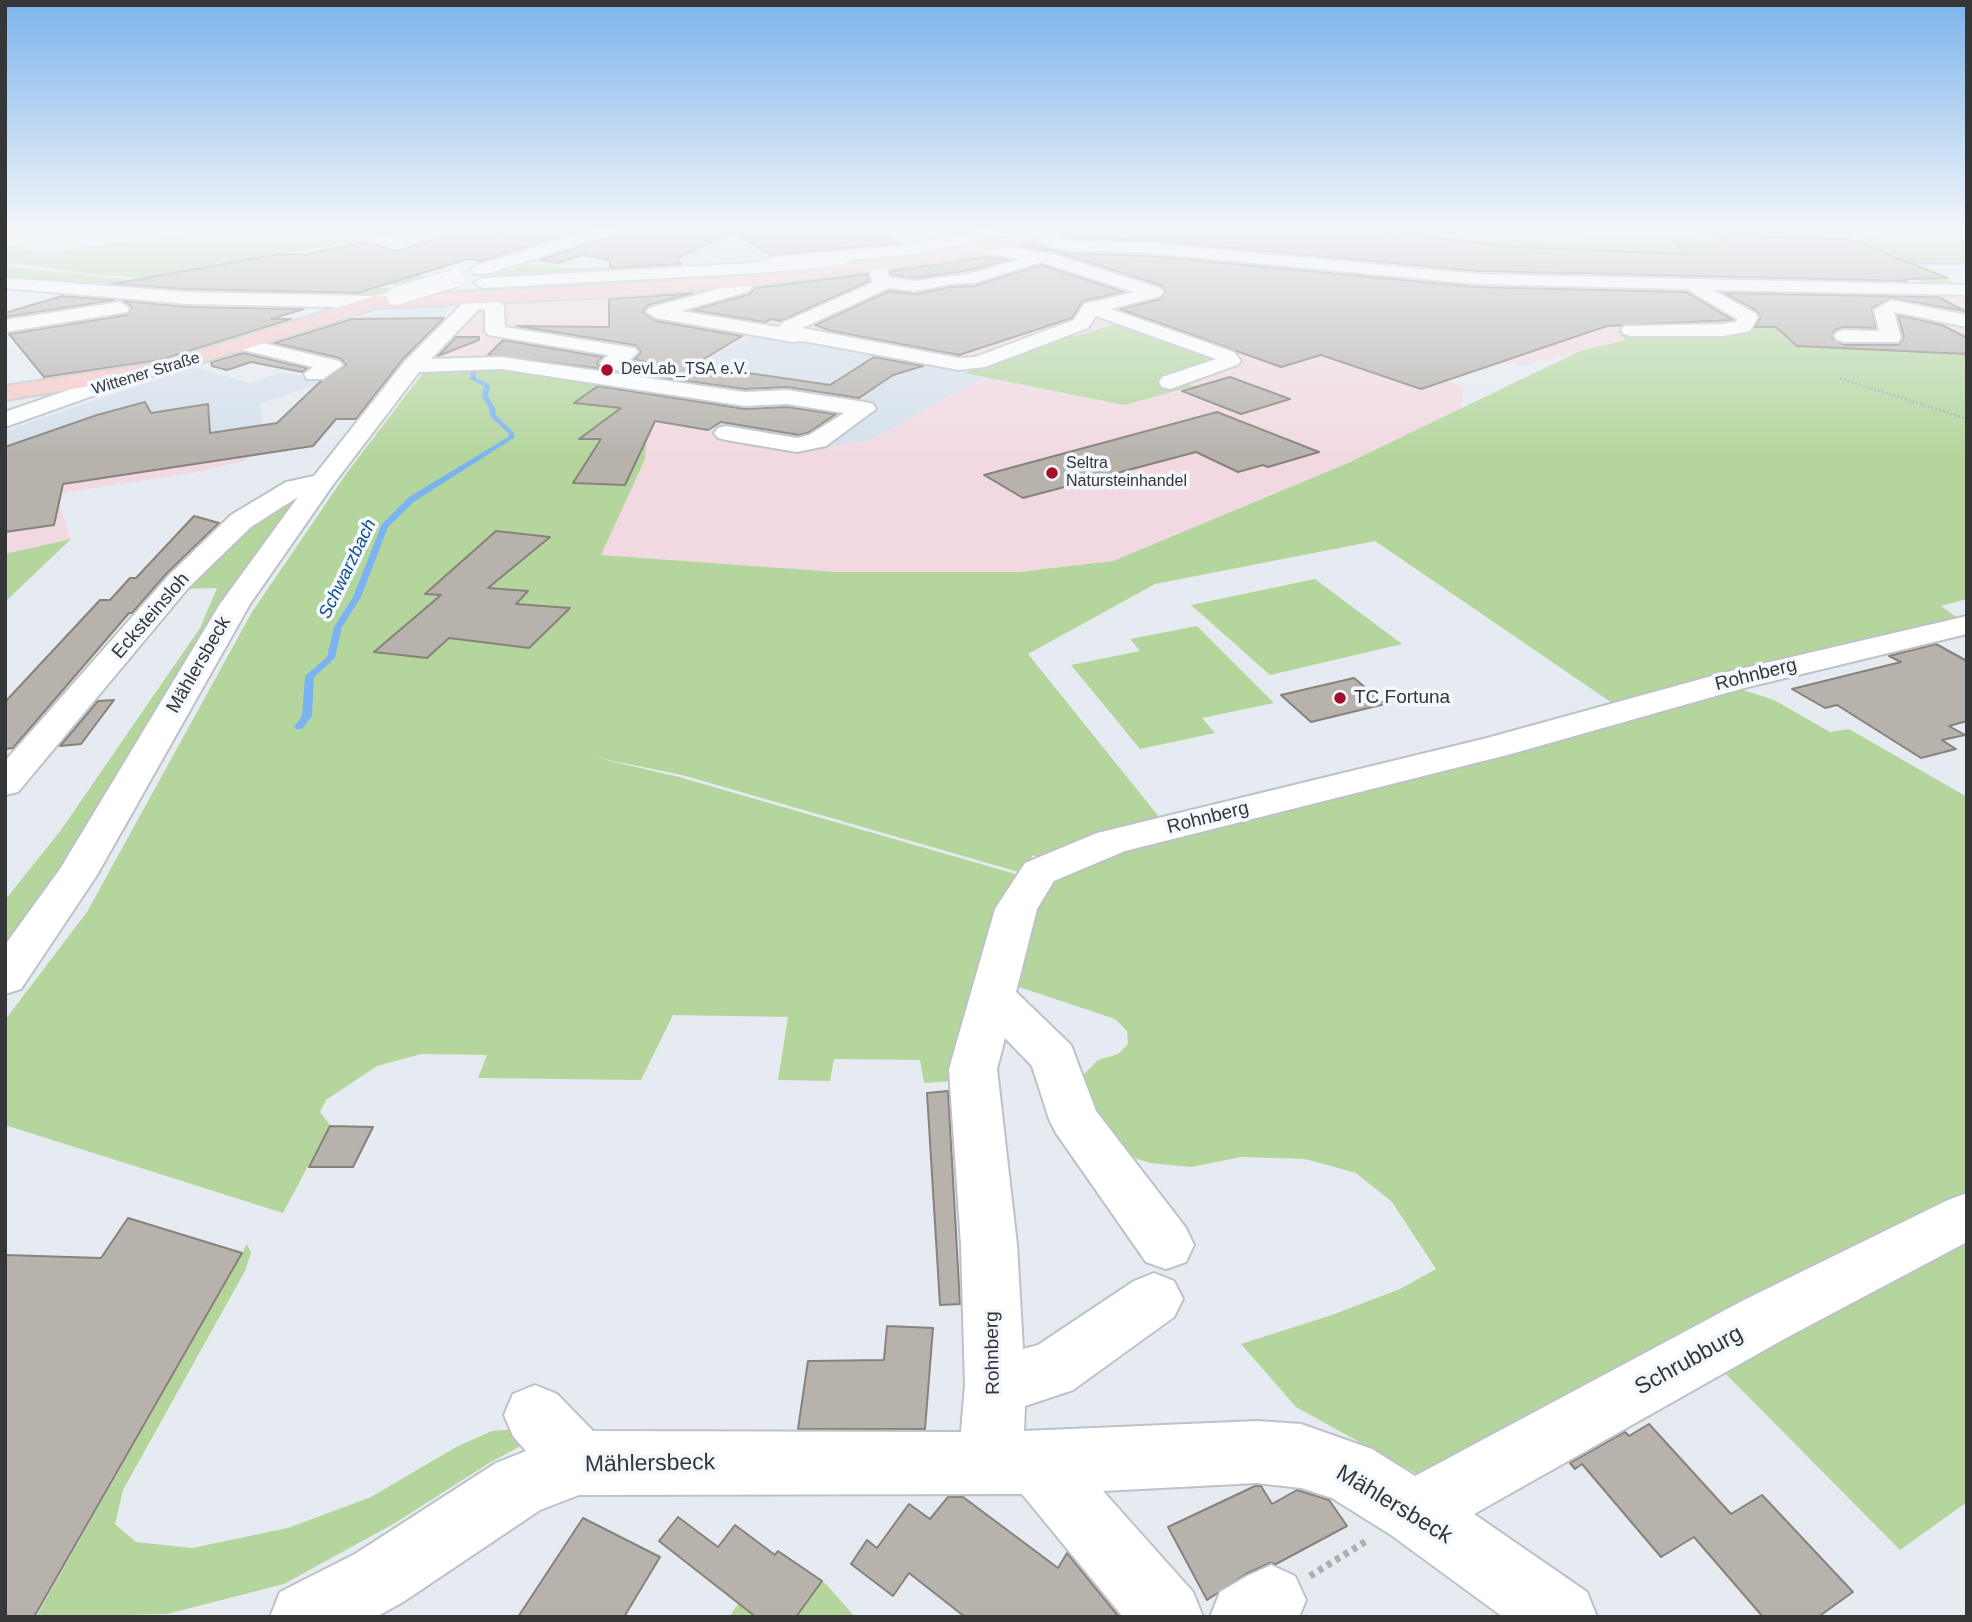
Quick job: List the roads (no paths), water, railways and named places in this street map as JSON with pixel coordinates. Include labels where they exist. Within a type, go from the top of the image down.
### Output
[{"type":"main road","name":"Wittener Straße","points":[[129,375],[165,368],[363,306]]},
{"type":"main road","points":[[5,393],[129,375]]},
{"type":"street","points":[[5,326],[138,306]]},
{"type":"street","name":"Mählersbeck","points":[[5,978],[77,875],[235,604],[323,481],[461,306]]},
{"type":"street","points":[[493,306],[495,331],[628,352],[611,363],[649,372],[650,385]]},
{"type":"street","points":[[679,306],[656,312],[793,336],[802,335]]},
{"type":"street","points":[[836,306],[787,328],[789,332],[959,364],[978,363],[1081,324],[1091,308],[1100,306]]},
{"type":"street","points":[[1631,330],[1723,330],[1742,327],[1748,317],[1728,306]]},
{"type":"street","points":[[1843,336],[1891,338],[1884,310],[1891,306],[1967,321]]},
{"type":"street","points":[[1091,308],[1227,356],[1230,361],[1170,382]]},
{"type":"street","points":[[242,344],[332,365],[315,374]]},
{"type":"street","points":[[413,366],[501,363],[746,399],[787,397],[865,409],[817,441],[797,445],[726,433]]},
{"type":"street","name":"Wittener Straße","points":[[5,420],[129,375]]},
{"type":"street","name":"Ecksteinsloh","points":[[5,785],[179,581],[241,522],[295,488],[323,481]]},
{"type":"street","name":"Rohnberg","points":[[1014,1463],[995,1385],[989,1244],[973,1069],[1016,909],[1039,872],[1111,842],[1498,746],[1735,680],[1967,625]]},
{"type":"street","points":[[991,995],[1054,1058],[1074,1119],[1160,1272],[1052,1370],[995,1385]]},
{"type":"street","name":"Schrubburg","points":[[1414,1511],[1765,1319],[1967,1216]]},
{"type":"street","points":[[535,1415],[579,1463]]},
{"type":"street","name":"Mählersbeck","points":[[306,1617],[379,1578],[519,1486],[579,1463],[1014,1463],[1257,1452],[1301,1456],[1349,1472],[1414,1511],[1562,1617]]},
{"type":"street","points":[[1014,1463],[1168,1617]]},
{"type":"waterway","name":"Schwarzbach","points":[[299,727],[307,716],[310,676],[331,658],[338,627],[357,597],[385,526],[412,499],[511,438],[512,434],[493,416],[485,396],[487,385],[473,379],[473,368]]},
{"type":"place","name":"DevLab_TSA e.V.","points":[[607,370]]},
{"type":"place","name":"Seltra Natursteinhandel","points":[[1052,473]]},
{"type":"place","name":"TC Fortuna","points":[[1340,698]]}]
